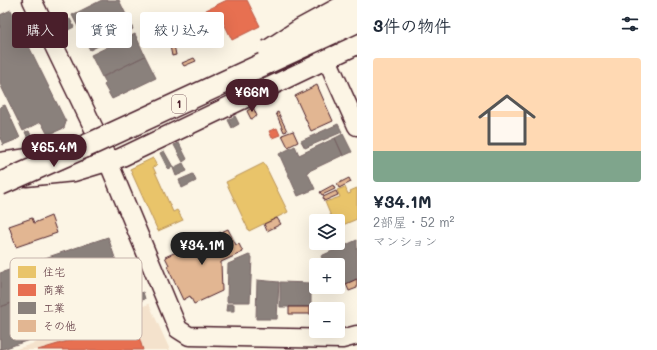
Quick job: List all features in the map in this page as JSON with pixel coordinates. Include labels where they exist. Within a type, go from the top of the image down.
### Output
[{"type":"highway","points":[[230,77],[301,30],[356,0]]},
{"type":"highway","name":"1","points":[[0,182],[357,18]]},
{"type":"highway","points":[[0,194],[127,140],[355,35]]},
{"type":"highway","name":"1","points":[[0,182],[355,35]]},
{"type":"street","points":[[32,0],[98,135],[178,329],[189,336],[342,339],[357,335]]},
{"type":"street","points":[[0,162],[42,156],[66,149],[357,13]]},
{"type":"street","points":[[316,33],[357,126]]},
{"type":"street","points":[[0,182],[74,172],[109,162],[328,59],[355,35]]},
{"type":"shaded area","points":[[149,304],[170,350],[14,350],[43,340],[142,340],[142,306]]},
{"type":"building: 住宅","points":[[153,158],[157,165],[153,167],[173,212],[177,210],[183,220],[158,231],[130,169]]},
{"type":"building: 住宅","points":[[264,163],[288,212],[249,231],[226,182]]},
{"type":"building: 住宅","points":[[345,187],[348,194],[351,193],[350,191],[357,188],[357,219],[345,224],[345,214],[330,214],[325,202],[340,197],[337,190]]},
{"type":"building: 商業","points":[[227,0],[247,0],[260,26],[232,40],[224,23],[224,12],[207,12],[206,10]]},
{"type":"building: 商業","points":[[277,128],[280,135],[272,138],[269,131]]},
{"type":"building: 商業","points":[[71,340],[140,340],[143,350],[38,350]]},
{"type":"building: 工業","points":[[102,0],[119,0],[125,12],[78,12]]},
{"type":"building: 工業","points":[[11,10],[12,48],[30,48],[66,122],[64,128],[48,135],[41,122],[23,131],[0,84],[0,15]]},
{"type":"building: 工業","points":[[76,13],[76,23],[72,15]]},
{"type":"building: 工業","points":[[70,19],[74,27],[68,30],[68,20]]},
{"type":"building: 工業","points":[[135,34],[140,48],[145,56],[102,77],[91,55],[106,48],[132,48],[132,35]]},
{"type":"building: 工業","points":[[145,56],[156,78],[112,99],[104,85],[106,83],[103,77]]},
{"type":"building: 工業","points":[[5,105],[20,138],[3,145],[0,137],[0,107]]},
{"type":"building: 工業","points":[[235,116],[239,124],[232,128],[228,120]]},
{"type":"building: 工業","points":[[338,124],[342,132],[305,148],[301,141]]},
{"type":"building: 工業","points":[[29,131],[33,140],[29,141],[25,132]]},
{"type":"building: 工業","points":[[343,134],[352,152],[343,156],[335,138]]},
{"type":"building: 工業","points":[[335,138],[343,155],[307,172],[315,189],[298,196],[279,154],[295,146],[299,155]]},
{"type":"building: 工業","points":[[179,143],[187,159],[183,162],[174,145]]},
{"type":"building: 工業","points":[[164,151],[173,167],[168,169],[160,153]]},
{"type":"building: 工業","points":[[183,163],[187,171],[176,176],[173,168]]},
{"type":"building: 工業","points":[[193,174],[196,181],[182,188],[179,180]]},
{"type":"building: 工業","points":[[108,237],[115,258],[45,258]]},
{"type":"building: 工業","points":[[357,240],[357,279],[345,284],[345,258],[322,258],[321,256],[334,250],[345,250],[345,245]]},
{"type":"building: 工業","points":[[249,255],[252,257],[250,302],[227,302],[228,264]]},
{"type":"building: 工業","points":[[10,270],[10,304],[0,307],[0,273]]},
{"type":"building: 工業","points":[[257,280],[279,282],[277,319],[256,319]]},
{"type":"building: 工業","points":[[280,282],[309,283],[311,302],[309,302],[309,307],[280,307]]},
{"type":"building: 工業","points":[[142,292],[145,299],[142,300]]},
{"type":"building: 工業","points":[[10,304],[10,340],[29,340],[0,350],[0,307]]},
{"type":"building: 工業","points":[[227,304],[234,304],[234,311],[226,311]]},
{"type":"building: その他","points":[[170,48],[175,48],[176,55],[172,56]]},
{"type":"building: その他","points":[[194,58],[196,61],[184,66],[182,63]]},
{"type":"building: その他","points":[[317,85],[333,121],[311,131],[295,96]]},
{"type":"building: その他","points":[[253,107],[257,116],[251,119],[247,111]]},
{"type":"building: その他","points":[[278,112],[287,131],[284,132],[276,113]]},
{"type":"building: その他","points":[[293,131],[298,142],[288,147],[282,135]]},
{"type":"building: その他","points":[[349,178],[351,182],[339,188],[337,184]]},
{"type":"building: その他","points":[[333,185],[335,189],[322,195],[320,192]]},
{"type":"building: その他","points":[[336,191],[338,195],[324,201],[323,197]]},
{"type":"building: その他","points":[[51,216],[57,233],[16,247],[9,226],[32,218],[34,223]]},
{"type":"building: その他","points":[[277,218],[281,224],[267,231],[264,224]]},
{"type":"building: その他","points":[[228,229],[236,245],[239,244],[243,252],[221,262],[222,291],[194,304],[190,296],[183,300],[167,266],[169,265],[165,257]]},
{"type":"building: その他","points":[[357,279],[357,288],[349,291],[346,284]]},
{"type":"building: その他","points":[[289,307],[309,307],[309,314],[289,314]]}]
